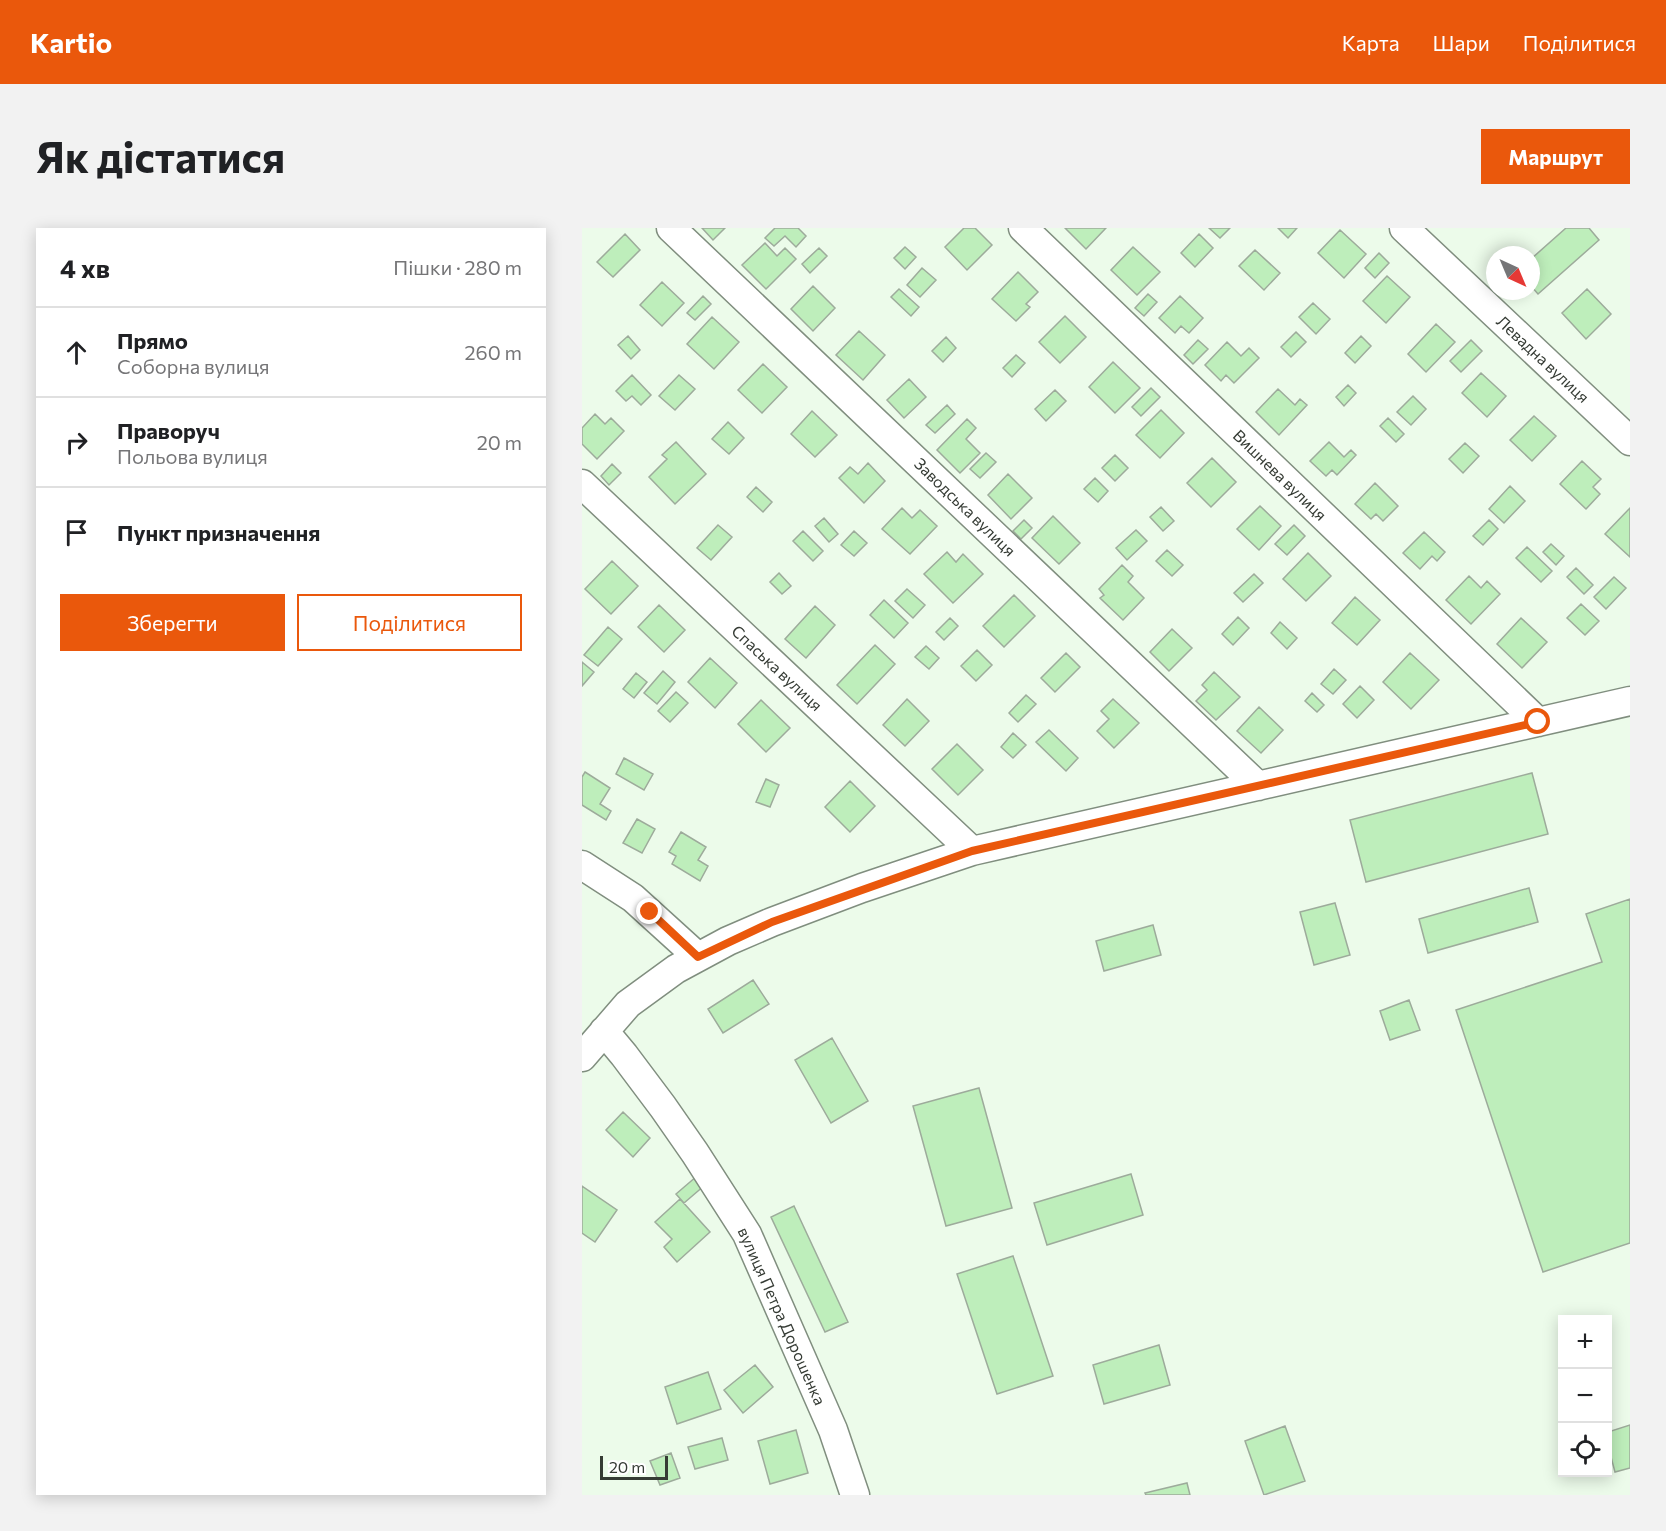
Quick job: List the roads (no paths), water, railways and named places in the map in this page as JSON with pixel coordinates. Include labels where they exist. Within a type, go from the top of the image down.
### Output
[{"type":"street","name":"Заводська вулиця","points":[[671,228],[1258,786]]},
{"type":"street","name":"Вишнева вулиця","points":[[1023,228],[1538,722]]},
{"type":"street","name":"Левадна вулиця","points":[[1404,228],[1630,441]]},
{"type":"street","name":"Спаська вулиця","points":[[582,484],[972,851]]},
{"type":"street","points":[[582,1057],[628,1004],[676,969],[698,957],[772,922],[972,851],[1630,701]]},
{"type":"street","points":[[582,865],[633,898],[698,957]]},
{"type":"street","name":"вулиця Петра Дорошенка","points":[[604,1031],[663,1107],[747,1234],[833,1430],[855,1495]]}]
